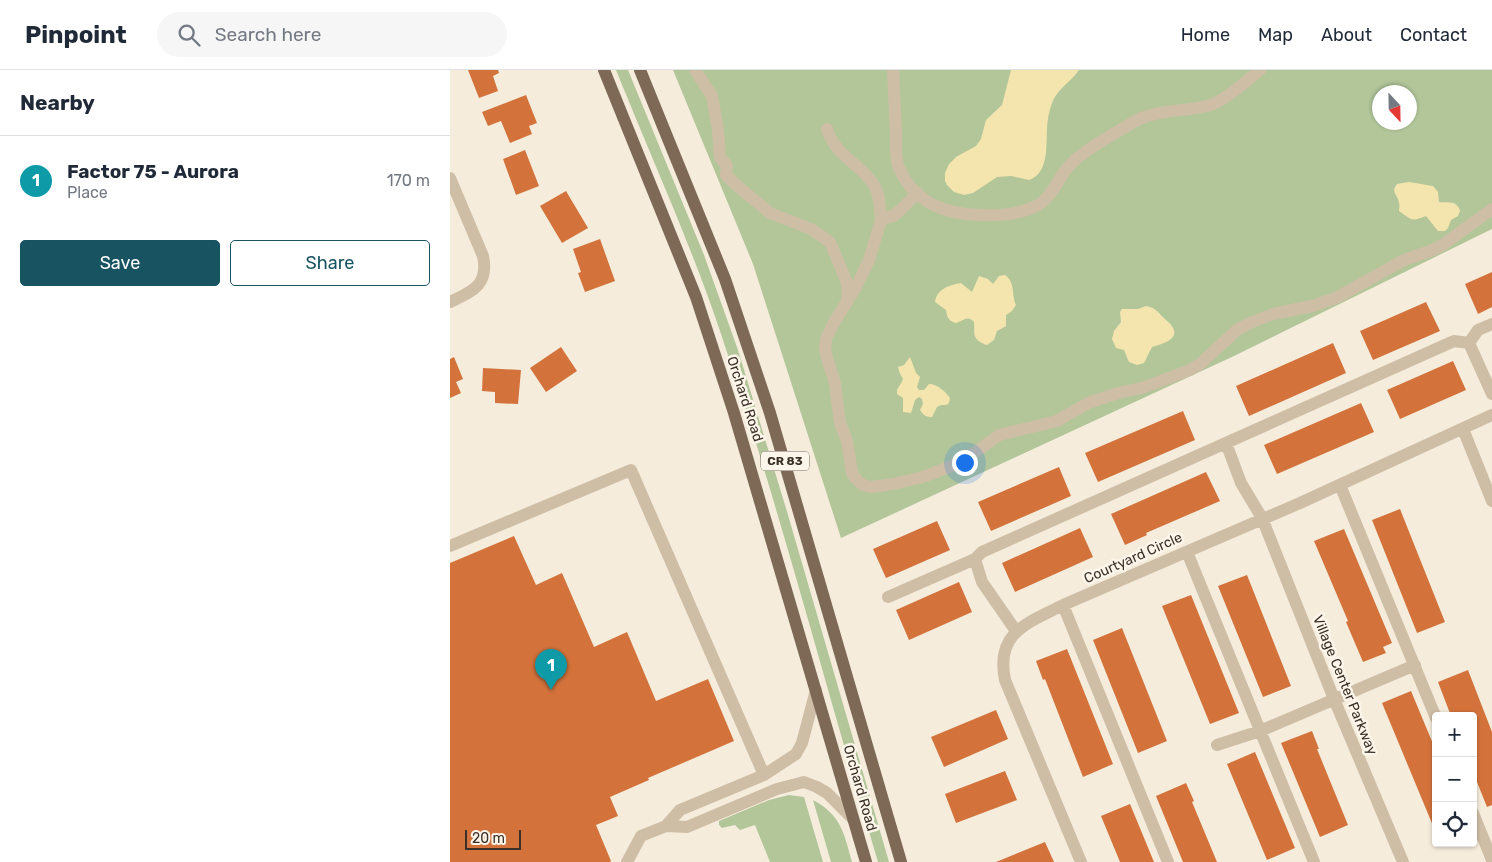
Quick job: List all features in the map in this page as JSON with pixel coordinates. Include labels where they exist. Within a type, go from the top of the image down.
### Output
[{"type":"main road","name":"Orchard Road","points":[[604,70],[696,297],[734,413],[866,862]]},
{"type":"main road","name":"Orchard Road","points":[[640,70],[725,279],[770,413],[901,862]]},
{"type":"street","points":[[696,70],[712,96],[718,130],[720,157],[727,166],[726,175],[770,213],[812,229],[830,242],[846,280],[848,290],[847,302]]},
{"type":"street","points":[[893,70],[898,166],[906,182],[928,202],[942,210],[956,214],[996,215],[1024,211],[1043,201],[1069,166],[1078,158],[1134,122],[1153,114],[1214,104],[1260,70]]},
{"type":"street","points":[[827,129],[829,137],[835,145],[875,186],[881,220],[868,260],[856,287],[826,339],[827,358],[835,383],[840,423],[847,441],[852,473],[863,485],[871,487],[923,477],[962,462],[999,435],[1057,421],[1088,403],[1118,393],[1142,388],[1190,370],[1200,364],[1238,329],[1273,314],[1312,306],[1336,298],[1404,260],[1444,244],[1492,209]]},
{"type":"street","points":[[450,178],[483,256],[485,269],[483,280],[473,292],[450,302]]},
{"type":"street","points":[[881,220],[895,215],[918,193]]},
{"type":"street","points":[[1469,343],[1478,330],[1492,324]]},
{"type":"street","points":[[888,597],[975,559],[982,552],[1454,341],[1469,343]]},
{"type":"street","points":[[1469,343],[1492,394]]},
{"type":"street","name":"Courtyard Circle","points":[[1081,862],[1005,680],[1002,667],[1003,654],[1008,640],[1016,631],[1025,624],[1063,605],[1300,503],[1492,415]]},
{"type":"street","points":[[1463,429],[1492,501]]},
{"type":"street","name":"Village Center Parkway","points":[[1226,443],[1241,483],[1262,518],[1334,699],[1403,862]]},
{"type":"street","points":[[450,546],[631,470],[764,775]]},
{"type":"street","points":[[1340,484],[1434,712]]},
{"type":"street","points":[[1187,552],[1314,862]]},
{"type":"street","points":[[975,559],[982,582],[1016,631]]},
{"type":"street","points":[[1063,605],[1168,862]]},
{"type":"street","points":[[1217,746],[1260,731],[1415,665]]},
{"type":"street","points":[[666,826],[680,810],[764,775],[796,754],[802,743],[816,690]]},
{"type":"street","points":[[627,862],[640,836],[666,826],[687,827],[777,789],[804,782],[827,793],[854,819]]},
{"type":"street","points":[[1477,823],[1492,860]]},
{"type":"green space","points":[[616,70],[628,70],[704,255],[738,350],[889,862],[878,862],[782,529],[720,331],[683,232]]},
{"type":"green space","points":[[673,70],[1492,70],[1492,229],[1234,356],[841,538],[753,264]]},
{"type":"green space","points":[[789,795],[804,797],[823,862],[770,862],[755,825],[740,830],[735,825],[722,828],[719,825],[719,821],[769,800]]},
{"type":"green space","points":[[813,800],[830,812],[836,819],[844,834],[852,862],[831,862]]},
{"type":"sand","points":[[1011,70],[1079,70],[1057,94],[1052,103],[1048,119],[1043,165],[1040,171],[1029,180],[1011,176],[997,177],[973,193],[964,195],[954,192],[945,181],[945,173],[949,164],[956,157],[976,146],[981,139],[986,120],[1002,105]]},
{"type":"sand","points":[[1409,182],[1433,186],[1438,192],[1439,202],[1452,203],[1459,207],[1458,216],[1451,220],[1445,231],[1438,231],[1426,216],[1412,219],[1399,211],[1398,200],[1394,192],[1395,187],[1397,184]]},
{"type":"sand","points":[[1005,275],[1011,282],[1016,305],[1006,315],[1006,326],[997,331],[994,340],[987,345],[976,338],[974,322],[972,320],[967,319],[955,323],[948,318],[946,310],[935,302],[938,294],[948,286],[961,283],[972,292],[979,276],[988,279],[993,284],[999,276]]},
{"type":"sand","points":[[1146,306],[1155,309],[1172,326],[1174,335],[1168,341],[1152,347],[1144,363],[1137,365],[1129,362],[1124,350],[1116,348],[1112,339],[1114,331],[1121,322],[1120,312],[1122,309],[1138,309]]},
{"type":"sand","points":[[910,357],[916,373],[920,377],[917,387],[919,390],[924,390],[929,384],[932,384],[941,388],[950,398],[949,403],[937,407],[932,417],[925,416],[920,410],[923,404],[922,399],[919,397],[915,400],[911,413],[903,412],[903,398],[897,394],[897,390],[903,380],[898,367],[904,365]]},
{"type":"building","points":[[468,70],[498,70],[499,73],[493,76],[498,91],[479,98]]},
{"type":"building","points":[[526,95],[537,123],[529,126],[532,134],[510,143],[501,121],[488,126],[482,112]]},
{"type":"building","points":[[525,150],[539,186],[516,195],[503,159]]},
{"type":"building","points":[[566,191],[588,228],[562,243],[540,206]]},
{"type":"building","points":[[600,239],[615,281],[585,292],[578,273],[581,272],[573,249]]},
{"type":"building","points":[[1492,272],[1492,307],[1478,314],[1465,284]]},
{"type":"building","points":[[1426,302],[1440,331],[1373,360],[1360,331]]},
{"type":"building","points":[[1333,343],[1346,373],[1249,416],[1236,386]]},
{"type":"building","points":[[561,347],[577,371],[546,392],[530,368]]},
{"type":"building","points":[[454,357],[463,379],[456,382],[461,393],[450,398],[450,359]]},
{"type":"building","points":[[1453,361],[1466,390],[1400,419],[1387,390]]},
{"type":"building","points":[[483,368],[521,370],[518,404],[495,403],[495,392],[482,391]]},
{"type":"building","points":[[1361,403],[1374,432],[1277,474],[1264,445]]},
{"type":"building","points":[[1183,411],[1195,440],[1098,482],[1085,453]]},
{"type":"building","points":[[1059,467],[1071,496],[991,531],[978,502]]},
{"type":"building","points":[[1206,472],[1220,501],[1146,533],[1147,535],[1125,545],[1111,514]]},
{"type":"building","points":[[1400,509],[1445,622],[1417,633],[1372,520]]},
{"type":"building","points":[[937,521],[950,550],[886,578],[873,549]]},
{"type":"building","points":[[1080,528],[1093,557],[1015,592],[1002,563]]},
{"type":"building","points":[[1344,529],[1392,643],[1383,647],[1386,653],[1363,662],[1314,541]]},
{"type":"building","points":[[514,536],[536,585],[562,573],[594,647],[627,632],[656,701],[708,679],[734,741],[648,778],[649,780],[610,797],[618,816],[596,825],[610,862],[450,862],[450,563]]},
{"type":"building","points":[[1247,575],[1291,686],[1263,697],[1218,586]]},
{"type":"building","points":[[959,582],[972,612],[909,640],[896,610]]},
{"type":"building","points":[[1191,595],[1239,713],[1210,724],[1162,606]]},
{"type":"building","points":[[1122,628],[1167,741],[1138,753],[1093,640]]},
{"type":"building","points":[[1067,649],[1113,764],[1083,777],[1045,679],[1043,680],[1036,661]]},
{"type":"building","points":[[1468,670],[1492,732],[1492,805],[1487,807],[1477,782],[1477,712],[1449,712],[1438,682]]},
{"type":"building","points":[[1411,691],[1432,741],[1432,823],[1382,703]]},
{"type":"building","points":[[996,710],[1008,739],[944,767],[931,737]]},
{"type":"building","points":[[1312,731],[1319,749],[1317,749],[1348,825],[1320,837],[1281,743]]},
{"type":"building","points":[[1255,752],[1295,848],[1267,860],[1227,764]]},
{"type":"building","points":[[1005,771],[1017,800],[956,823],[945,794]]},
{"type":"building","points":[[1186,783],[1217,862],[1183,862],[1156,796]]},
{"type":"building","points":[[1130,804],[1154,862],[1120,862],[1101,816]]},
{"type":"building","points":[[1045,842],[1054,862],[996,862]]},
{"type":"place","name":"Factor 75 - Aurora","points":[[551,690]]}]
